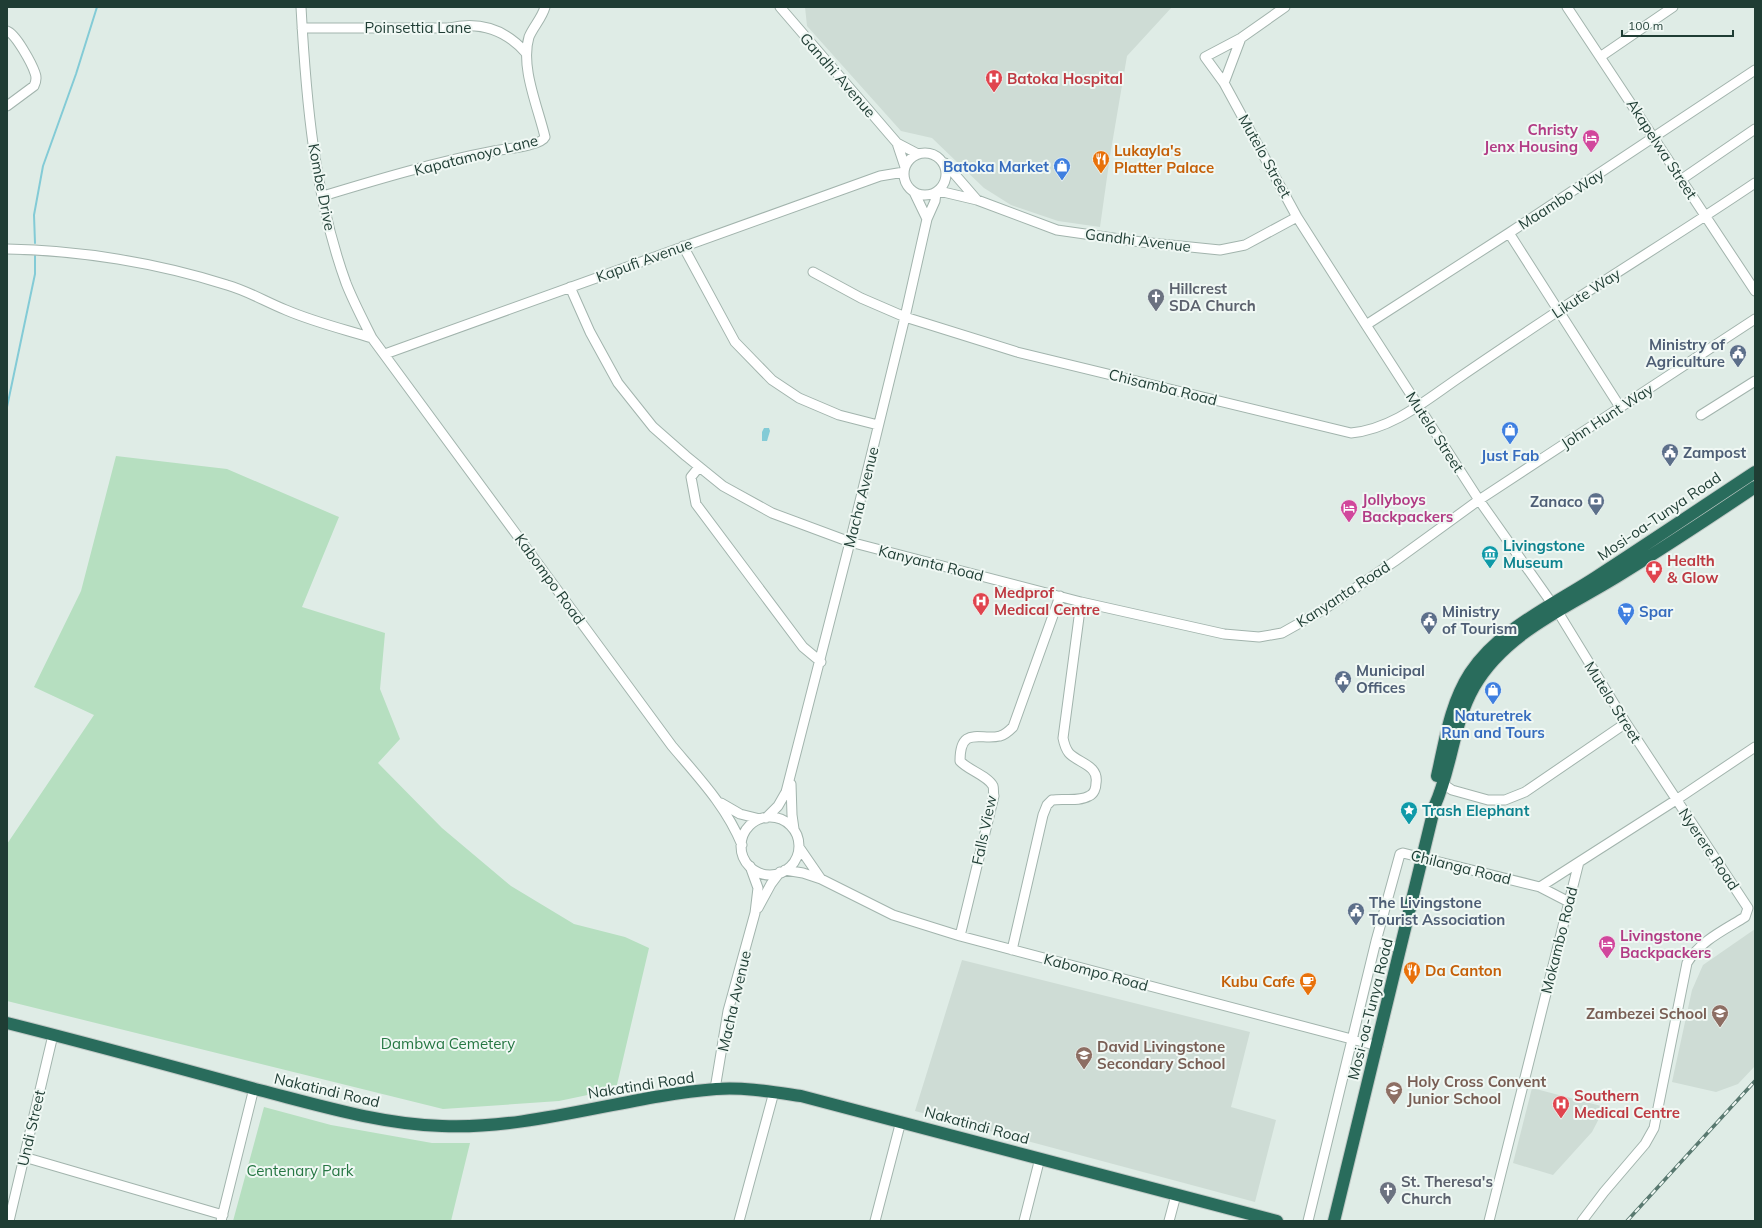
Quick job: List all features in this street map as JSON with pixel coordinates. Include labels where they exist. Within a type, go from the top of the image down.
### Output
[{"type":"highway","name":"Mosi-oa-Tunya Road","points":[[1555,608],[1755,472]]},
{"type":"highway","name":"Mosi-oa-Tunya Road","points":[[1334,1221],[1378,1046],[1435,805],[1443,789],[1446,735],[1456,700],[1470,673],[1495,645],[1518,626],[1622,574],[1755,487]]},
{"type":"highway","name":"Nakatindi Road","points":[[7,1023],[313,1104],[399,1123],[442,1126],[476,1126],[521,1121],[715,1089],[745,1088],[801,1096],[1277,1221]]},
{"type":"street","name":"Kombe Drive","points":[[301,7],[306,85],[316,162],[328,223],[346,283],[372,338],[385,354]]},
{"type":"street","points":[[526,53],[530,36],[545,7]]},
{"type":"street","name":"Gandhi Avenue","points":[[780,7],[897,143],[918,154]]},
{"type":"street","points":[[1224,83],[1241,38],[1285,7]]},
{"type":"street","name":"Akapelwa Street","points":[[1568,7],[1755,291]]},
{"type":"street","points":[[1600,57],[1673,7]]},
{"type":"street","name":"Poinsettia Lane","points":[[302,28],[450,28],[468,25],[504,33],[526,53]]},
{"type":"street","points":[[7,32],[11,33],[21,46],[35,74],[36,81],[34,86],[7,106]]},
{"type":"street","name":"Mutelo Street","points":[[1241,38],[1205,57],[1224,83],[1298,217],[1366,325],[1479,500],[1555,608],[1626,723],[1676,800]]},
{"type":"street","name":"Kapatamoyo Lane","points":[[323,196],[375,180],[462,157],[542,141],[545,137],[532,87],[526,53]]},
{"type":"street","name":"Maambo Way","points":[[1366,325],[1509,233],[1755,70]]},
{"type":"street","points":[[1682,179],[1755,128]]},
{"type":"street","name":"Gandhi Avenue","points":[[897,143],[904,170]]},
{"type":"street","points":[[918,154],[932,154],[942,161],[947,173],[943,186],[938,192],[929,195],[921,195],[908,187],[904,180],[904,170],[908,162],[918,154]]},
{"type":"street","name":"Gandhi Avenue","points":[[942,161],[977,200]]},
{"type":"street","name":"Kapufi Avenue","points":[[385,354],[880,176],[904,170]]},
{"type":"street","name":"Likute Way","points":[[1418,405],[1559,310],[1755,183]]},
{"type":"street","points":[[914,192],[927,219]]},
{"type":"street","name":"Gandhi Avenue","points":[[938,192],[977,200],[1057,230],[1141,242],[1220,250],[1245,246],[1298,217]]},
{"type":"street","name":"Macha Avenue","points":[[763,818],[781,801],[786,792],[821,662],[905,317],[927,219],[938,192]]},
{"type":"street","points":[[1509,233],[1620,407]]},
{"type":"street","points":[[683,246],[735,342],[772,380],[799,398],[839,415],[878,425]]},
{"type":"street","points":[[7,249],[40,250],[100,257],[164,268],[228,285],[285,310],[330,326],[372,338]]},
{"type":"street","name":"Chisamba Road","points":[[813,272],[861,298],[905,317],[1018,352],[1351,433],[1376,428],[1393,421],[1418,405]]},
{"type":"street","name":"Kanyanta Road","points":[[570,287],[590,332],[618,383],[653,427],[698,467],[723,486],[772,513],[850,542],[1081,602],[1224,634],[1260,637],[1282,633],[1324,610],[1479,500]]},
{"type":"street","name":"John Hunt Way","points":[[1479,500],[1755,319]]},
{"type":"street","name":"Kabompo Road","points":[[385,354],[672,746],[718,801],[733,825],[742,845]]},
{"type":"street","points":[[1701,414],[1755,381]]},
{"type":"street","points":[[698,467],[691,477],[696,504],[803,647],[821,662]]},
{"type":"street","name":"Falls View","points":[[960,936],[994,796],[993,787],[986,779],[964,765],[960,761],[960,755],[964,742],[969,738],[976,736],[999,736],[1007,733],[1013,727],[1060,596]]},
{"type":"street","points":[[1012,950],[1043,815],[1047,805],[1052,800],[1090,796],[1096,789],[1097,780],[1094,772],[1088,765],[1069,753],[1064,746],[1063,738],[1081,602]]},
{"type":"street","points":[[1443,789],[1488,800],[1505,800],[1525,792],[1626,723]]},
{"type":"street","points":[[1540,887],[1676,800],[1755,747]]},
{"type":"street","name":"Macha Avenue","points":[[791,774],[792,815],[794,829]]},
{"type":"street","name":"Nyerere Road","points":[[1582,1221],[1604,1192],[1645,1144],[1654,1128],[1687,963],[1693,953],[1700,946],[1745,917],[1747,913],[1748,908],[1676,800]]},
{"type":"street","name":"Kabompo Road","points":[[718,801],[740,814],[763,818]]},
{"type":"street","points":[[763,818],[779,818],[787,822],[794,829],[798,838],[799,847],[795,860],[783,871],[766,874],[757,871],[750,866],[744,858],[742,845],[745,831],[752,823],[763,818]]},
{"type":"street","name":"Kabompo Road","points":[[799,847],[821,879]]},
{"type":"street","name":"Chilanga Road","points":[[1308,1221],[1398,857],[1403,853],[1540,887],[1569,902]]},
{"type":"street","name":"Mokambo Road","points":[[1488,1221],[1579,862]]},
{"type":"street","name":"Macha Avenue","points":[[715,1089],[728,1011],[755,913],[758,888],[750,866]]},
{"type":"street","name":"Macha Avenue","points":[[755,913],[771,884],[783,871]]},
{"type":"street","name":"Kabompo Road","points":[[783,871],[809,875],[821,879],[893,915],[960,936],[1378,1046]]},
{"type":"street","points":[[1376,942],[1401,949]]},
{"type":"street","name":"Undi Street","points":[[9,1221],[53,1035]]},
{"type":"street","points":[[24,1157],[222,1218],[254,1088]]},
{"type":"street","points":[[739,1221],[774,1092]]},
{"type":"street","points":[[875,1221],[900,1121]]},
{"type":"street","points":[[1024,1221],[1040,1158]]},
{"type":"street","points":[[1169,1221],[1176,1194]]},
{"type":"shaded area","name":"Batoka Hospital","points":[[805,7],[1172,7],[1127,56],[1100,227],[1058,221],[1011,205],[984,188],[932,138],[901,131],[807,26]]},
{"type":"shaded area","name":"Zambezei School","points":[[1755,929],[1755,1066],[1738,1084],[1716,1092],[1672,1082],[1692,990],[1703,965]]},
{"type":"shaded area","name":"David Livingstone Secondary School","points":[[962,960],[1250,1032],[1231,1107],[1276,1120],[1255,1202],[915,1111]]},
{"type":"shaded area","name":"Southern Medical Centre","points":[[1532,1088],[1605,1107],[1592,1132],[1553,1175],[1513,1163]]},
{"type":"green space","name":"Dambwa Cemetery","points":[[116,456],[227,469],[339,517],[302,607],[385,633],[380,689],[400,739],[378,763],[442,828],[511,886],[574,924],[625,937],[649,948],[616,1089],[559,1101],[443,1109],[7,1001],[7,844],[94,715],[34,687],[81,591]]},
{"type":"green space","name":"Centenary Park","points":[[264,1107],[331,1125],[432,1143],[470,1143],[451,1221],[233,1221]]},
{"type":"water","points":[[764,428],[769,428],[770,431],[767,441],[762,441],[762,432]]},
{"type":"waterway","points":[[35,243],[34,215],[43,166],[76,74],[97,7]]},
{"type":"waterway","points":[[7,407],[35,274],[35,256]]},
{"type":"railway","points":[[1627,1221],[1755,1081]]},
{"type":"place","name":"Batoka Hospital","points":[[994,93]]},
{"type":"place","name":"Christy Jenx Housing","points":[[1591,153]]},
{"type":"place","name":"Lukayla's Platter Palace","points":[[1101,174]]},
{"type":"place","name":"Batoka Market","points":[[1062,181]]},
{"type":"place","name":"Hillcrest SDA Church","points":[[1156,312]]},
{"type":"place","name":"Ministry of Agriculture","points":[[1738,368]]},
{"type":"place","name":"Just Fab","points":[[1510,445]]},
{"type":"place","name":"Zampost","points":[[1670,467]]},
{"type":"place","name":"Zanaco","points":[[1596,516]]},
{"type":"place","name":"Jollyboys Backpackers","points":[[1349,523]]},
{"type":"place","name":"Livingstone Museum","points":[[1490,569]]},
{"type":"place","name":"Health & Glow","points":[[1654,584]]},
{"type":"place","name":"Medprof Medical Centre","points":[[981,616]]},
{"type":"place","name":"Spar","points":[[1626,626]]},
{"type":"place","name":"Ministry of Tourism","points":[[1429,635]]},
{"type":"place","name":"Municipal Offices","points":[[1343,694]]},
{"type":"place","name":"Naturetrek Run and Tours","points":[[1493,705]]},
{"type":"place","name":"Trash Elephant","points":[[1409,825]]},
{"type":"place","name":"The Livingstone Tourist Association","points":[[1356,926]]},
{"type":"place","name":"Livingstone Backpackers","points":[[1607,959]]},
{"type":"place","name":"Da Canton","points":[[1412,985]]},
{"type":"place","name":"Kubu Cafe","points":[[1308,996]]},
{"type":"place","name":"Zambezei School","points":[[1720,1028]]},
{"type":"place","name":"David Livingstone Secondary School","points":[[1084,1070]]},
{"type":"place","name":"Holy Cross Convent Junior School","points":[[1394,1105]]},
{"type":"place","name":"Southern Medical Centre","points":[[1561,1119]]},
{"type":"place","name":"St. Theresa's Church","points":[[1388,1205]]}]
